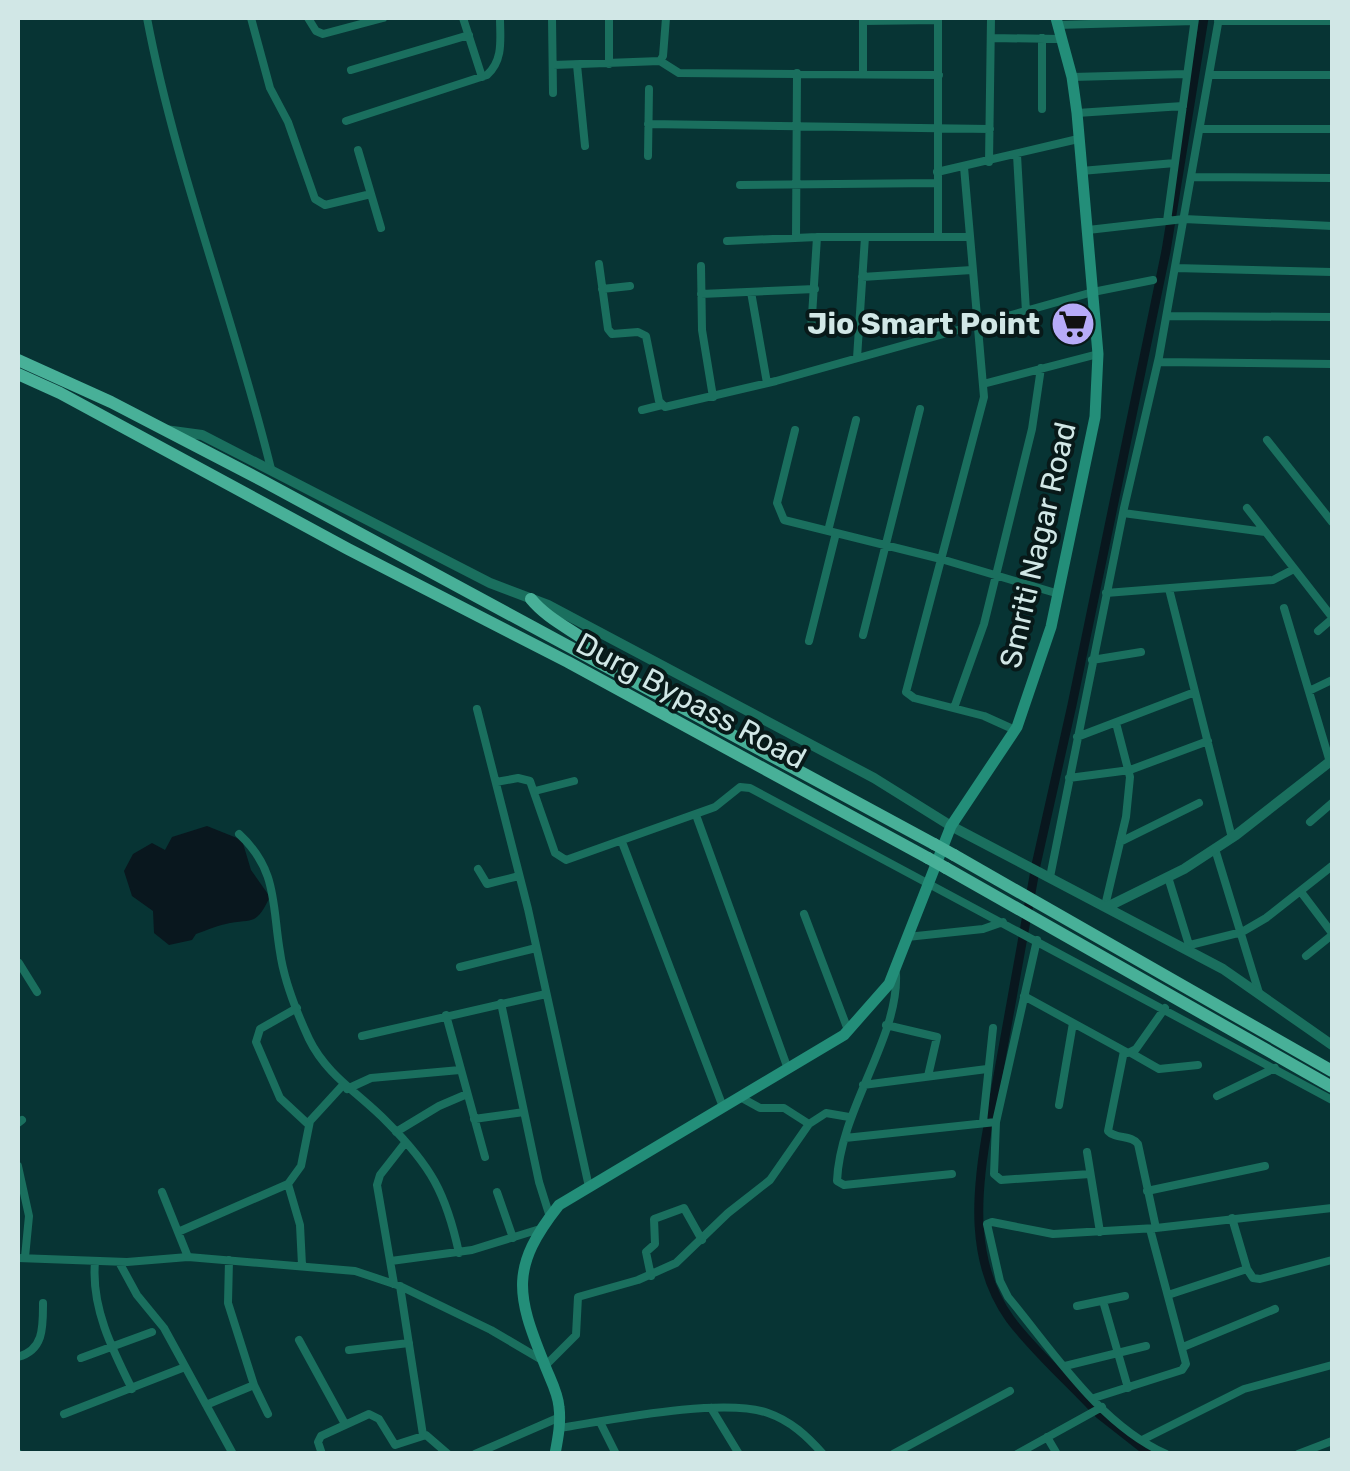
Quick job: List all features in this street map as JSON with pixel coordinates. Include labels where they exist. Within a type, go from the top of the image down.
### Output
[{"type":"highway","name":"Durg Bypass Road","points":[[18,360],[111,402],[263,482],[934,844],[1332,1071]]},
{"type":"highway","name":"Durg Bypass Road","points":[[18,374],[568,662],[1012,904],[1332,1087]]},
{"type":"highway","points":[[531,599],[551,618],[592,644],[616,672]]},
{"type":"main road","name":"Smriti Nagar Road","points":[[540,1229],[559,1205],[848,1030],[889,984],[951,826],[1015,730],[1059,594],[1092,439],[1098,354],[1077,112],[1056,21]]},
{"type":"main road","points":[[540,1229],[528,1256],[520,1294],[526,1322],[559,1402],[556,1454]]},
{"type":"street","points":[[147,18],[175,146],[271,468]]},
{"type":"street","points":[[252,18],[270,88],[288,122],[315,199],[325,204],[371,194]]},
{"type":"street","points":[[308,18],[316,32],[323,34],[383,18]]},
{"type":"street","points":[[463,18],[482,77]]},
{"type":"street","points":[[346,121],[482,77],[496,68],[500,18]]},
{"type":"street","points":[[552,18],[554,93]]},
{"type":"street","points":[[608,64],[609,18]]},
{"type":"street","points":[[660,61],[666,18]]},
{"type":"street","points":[[990,162],[991,18]]},
{"type":"street","points":[[862,74],[862,19],[938,19],[938,237]]},
{"type":"street","points":[[1056,21],[1195,19],[1167,221]]},
{"type":"street","points":[[1050,877],[1106,593],[1158,362],[1218,20],[1332,21]]},
{"type":"street","points":[[351,70],[469,36]]},
{"type":"street","points":[[991,38],[1061,39]]},
{"type":"street","points":[[1042,38],[1042,109]]},
{"type":"street","points":[[553,66],[660,61],[679,73],[939,75]]},
{"type":"street","points":[[577,66],[585,146]]},
{"type":"street","points":[[796,238],[797,74]]},
{"type":"street","points":[[1072,77],[1187,74]]},
{"type":"street","points":[[1209,75],[1332,75]]},
{"type":"street","points":[[648,156],[649,89]]},
{"type":"street","points":[[1077,112],[1183,106]]},
{"type":"street","points":[[648,124],[990,128]]},
{"type":"street","points":[[1200,129],[1332,128]]},
{"type":"street","points":[[937,172],[1078,139]]},
{"type":"street","points":[[358,150],[381,228]]},
{"type":"street","points":[[1017,155],[1026,312]]},
{"type":"street","points":[[1081,171],[1175,163]]},
{"type":"street","points":[[964,167],[982,407],[906,692],[914,698],[1015,730]]},
{"type":"street","points":[[1192,178],[1332,178]]},
{"type":"street","points":[[740,185],[937,183]]},
{"type":"street","points":[[1088,230],[1184,219],[1332,226]]},
{"type":"street","points":[[811,332],[817,237]]},
{"type":"street","points":[[857,358],[865,237]]},
{"type":"street","points":[[727,241],[970,238]]},
{"type":"street","points":[[599,264],[606,320],[612,334],[638,332],[646,336],[662,405]]},
{"type":"street","points":[[701,266],[702,330],[712,397]]},
{"type":"street","points":[[1175,268],[1332,272]]},
{"type":"street","points":[[862,277],[972,270]]},
{"type":"street","points":[[642,410],[712,397],[1093,292],[1153,280]]},
{"type":"street","points":[[602,289],[630,286]]},
{"type":"street","points":[[701,294],[815,288]]},
{"type":"street","points":[[751,292],[767,383]]},
{"type":"street","points":[[1167,316],[1332,317]]},
{"type":"street","points":[[983,384],[1098,354]]},
{"type":"street","points":[[1158,362],[1332,364]]},
{"type":"street","points":[[954,708],[976,655],[1036,408],[1041,368]]},
{"type":"street","points":[[863,635],[920,409]]},
{"type":"street","points":[[809,641],[856,420]]},
{"type":"street","points":[[160,430],[202,435],[271,468],[844,762],[951,826],[1186,946],[1332,1045]]},
{"type":"street","points":[[794,430],[777,509],[784,520],[941,559],[1059,594]]},
{"type":"street","points":[[1267,440],[1332,522]]},
{"type":"street","points":[[1247,508],[1332,618],[1318,631]]},
{"type":"street","points":[[1123,513],[1265,532]]},
{"type":"street","points":[[1106,593],[1273,580],[1284,578],[1294,569]]},
{"type":"street","points":[[1168,589],[1232,838]]},
{"type":"street","points":[[1106,906],[1168,878],[1215,849],[1331,761],[1284,608]]},
{"type":"street","points":[[1092,660],[1141,652]]},
{"type":"street","points":[[1309,691],[1332,680]]},
{"type":"street","points":[[1076,737],[1195,692]]},
{"type":"street","points":[[477,709],[589,1187]]},
{"type":"street","points":[[1106,906],[1130,770],[1116,723]]},
{"type":"street","points":[[1069,778],[1130,770],[1208,740]]},
{"type":"street","points":[[496,782],[524,778],[535,792],[559,858],[574,860],[696,815],[723,803],[740,787],[750,788],[1332,1100]]},
{"type":"street","points":[[535,792],[574,781]]},
{"type":"street","points":[[1120,842],[1198,803]]},
{"type":"street","points":[[1310,822],[1332,804]]},
{"type":"street","points":[[696,815],[788,1069]]},
{"type":"street","points":[[239,834],[262,858],[276,903],[279,949],[311,1042],[345,1087],[396,1132],[439,1184],[459,1253]]},
{"type":"street","points":[[622,842],[723,1108]]},
{"type":"street","points":[[1215,849],[1258,993]]},
{"type":"street","points":[[1186,946],[1242,932],[1332,866]]},
{"type":"street","points":[[478,869],[488,884],[519,876]]},
{"type":"street","points":[[1168,878],[1186,946]]},
{"type":"street","points":[[1301,892],[1332,936],[1306,956]]},
{"type":"street","points":[[804,914],[848,1030]]},
{"type":"street","points":[[907,937],[983,929],[1003,922]]},
{"type":"street","points":[[1037,940],[996,1122],[994,1174],[998,1180],[1090,1174]]},
{"type":"street","points":[[460,968],[536,948]]},
{"type":"street","points":[[18,962],[38,992]]},
{"type":"street","points":[[896,970],[896,999],[848,1117],[836,1175],[840,1184],[952,1174]]},
{"type":"street","points":[[362,1036],[546,994]]},
{"type":"street","points":[[1024,996],[1159,1069],[1198,1065]]},
{"type":"street","points":[[501,1003],[550,1217]]},
{"type":"street","points":[[297,1008],[260,1029],[256,1042],[280,1098],[309,1125]]},
{"type":"street","points":[[1094,1398],[1182,1370],[1186,1362],[1136,1141],[1108,1131],[1128,1052],[1165,1008]]},
{"type":"street","points":[[446,1015],[485,1157]]},
{"type":"street","points":[[1059,1105],[1073,1023]]},
{"type":"street","points":[[886,1025],[937,1036],[928,1076]]},
{"type":"street","points":[[982,1122],[993,1028]]},
{"type":"street","points":[[1217,1096],[1275,1068]]},
{"type":"street","points":[[863,1085],[987,1069]]},
{"type":"street","points":[[178,1232],[288,1184],[301,1166],[309,1125],[319,1108],[345,1087],[371,1078],[460,1070]]},
{"type":"street","points":[[396,1132],[467,1094]]},
{"type":"street","points":[[740,1097],[760,1108],[784,1108],[808,1124]]},
{"type":"street","points":[[474,1119],[524,1112]]},
{"type":"street","points":[[18,1166],[28,1216],[21,1258],[120,1262],[188,1257],[355,1271],[397,1285],[491,1330],[544,1363],[576,1335],[578,1297],[651,1276],[676,1263],[728,1212],[770,1180],[808,1124],[826,1113],[848,1117]]},
{"type":"street","points":[[845,1138],[996,1122]]},
{"type":"street","points":[[405,1142],[377,1185],[409,1342],[423,1435],[448,1454]]},
{"type":"street","points":[[1087,1152],[1100,1232]]},
{"type":"street","points":[[1147,1191],[1265,1166]]},
{"type":"street","points":[[288,1184],[300,1226],[302,1265]]},
{"type":"street","points":[[162,1192],[188,1257]]},
{"type":"street","points":[[497,1192],[513,1238]]},
{"type":"street","points":[[651,1276],[646,1252],[655,1242],[652,1224],[656,1218],[684,1208],[702,1240]]},
{"type":"street","points":[[1166,1454],[1102,1407],[1003,1288],[986,1226],[992,1222],[1045,1234],[1100,1232],[1332,1208]]},
{"type":"street","points":[[1232,1218],[1253,1278],[1332,1260]]},
{"type":"street","points":[[391,1260],[459,1253],[540,1229]]},
{"type":"street","points":[[229,1260],[228,1303],[254,1385],[268,1414]]},
{"type":"street","points":[[94,1262],[95,1294],[111,1347],[132,1389]]},
{"type":"street","points":[[120,1262],[137,1296],[164,1328],[231,1451],[218,1454]]},
{"type":"street","points":[[1168,1295],[1247,1269]]},
{"type":"street","points":[[1077,1306],[1126,1296]]},
{"type":"street","points":[[1102,1300],[1128,1388]]},
{"type":"street","points":[[18,1357],[30,1354],[38,1344],[44,1303]]},
{"type":"street","points":[[1183,1347],[1275,1310]]},
{"type":"street","points":[[80,1358],[152,1332]]},
{"type":"street","points":[[299,1340],[345,1424]]},
{"type":"street","points":[[349,1350],[409,1342]]},
{"type":"street","points":[[1065,1366],[1146,1346]]},
{"type":"street","points":[[1142,1440],[1244,1390],[1332,1365]]},
{"type":"street","points":[[64,1414],[185,1367]]},
{"type":"street","points":[[206,1405],[254,1385]]},
{"type":"street","points":[[893,1454],[1010,1391]]},
{"type":"street","points":[[1017,1454],[1102,1407]]},
{"type":"street","points":[[475,1454],[560,1422],[600,1422],[712,1408],[750,1408],[769,1413],[802,1430],[824,1454]]},
{"type":"street","points":[[712,1408],[739,1454]]},
{"type":"street","points":[[322,1454],[318,1438],[374,1414],[398,1446],[423,1435]]},
{"type":"street","points":[[600,1422],[616,1454]]},
{"type":"street","points":[[1047,1438],[1056,1454]]},
{"type":"street","points":[[1298,1454],[1332,1441]]},
{"type":"shaded area","points":[[207,826],[242,840],[251,870],[270,897],[255,919],[217,926],[196,934],[192,940],[169,945],[154,933],[153,911],[132,896],[124,871],[133,854],[152,843],[165,850],[172,837]]},
{"type":"waterway","points":[[990,1120],[1036,865],[1166,251],[1204,18]]},
{"type":"waterway","points":[[988,1126],[979,1201],[979,1226],[988,1274],[1010,1319],[1094,1409]]},
{"type":"waterway","points":[[1099,1414],[1150,1454]]},
{"type":"place","name":"Jio Smart Point","points":[[1073,324]]}]
